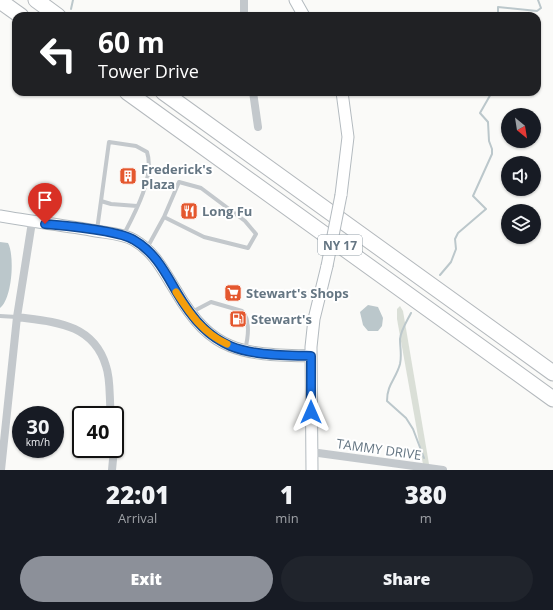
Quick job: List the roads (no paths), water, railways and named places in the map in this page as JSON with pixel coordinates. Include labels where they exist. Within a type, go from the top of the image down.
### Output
[{"type":"highway","points":[[36,0],[52,12]]},
{"type":"highway","points":[[0,1],[15,12]]},
{"type":"highway","name":"NY 17","points":[[133,96],[553,399]]},
{"type":"highway","name":"NY 17","points":[[169,96],[553,373]]},
{"type":"street","points":[[244,0],[244,12]]},
{"type":"street","points":[[294,0],[302,12]]},
{"type":"street","points":[[254,96],[258,127]]},
{"type":"street","points":[[312,470],[311,356],[314,319],[327,266],[341,195],[348,136],[343,96]]},
{"type":"street","points":[[0,216],[97,231],[132,239],[146,249],[157,260],[189,313],[199,325],[218,340],[245,352],[311,356]]},
{"type":"street","points":[[1,470],[17,317],[32,222]]},
{"type":"street","points":[[17,317],[65,324],[82,332],[101,354],[106,367],[110,406]]},
{"type":"street","name":"TAMMY DRIVE","points":[[311,452],[443,470]]},
{"type":"street","points":[[112,470],[113,458]]},
{"type":"lane","points":[[97,231],[109,142],[136,146],[147,152],[150,160],[144,192],[123,236]]},
{"type":"lane","points":[[146,249],[164,217],[179,182],[201,188],[245,221],[256,234],[248,248],[204,237],[164,217]]},
{"type":"lane","points":[[101,201],[111,204],[137,206]]},
{"type":"lane","points":[[189,313],[211,302],[242,311],[246,315],[248,324],[245,352]]},
{"type":"lane","points":[[0,316],[17,317]]},
{"type":"waterway","points":[[71,9],[73,0]]},
{"type":"waterway","points":[[498,12],[498,7],[537,11],[541,8],[538,0]]},
{"type":"waterway","points":[[440,275],[451,262],[456,249],[455,239],[458,233],[486,209],[473,196],[492,154],[489,141],[488,122],[480,113],[490,96]]},
{"type":"waterway","points":[[411,313],[404,326],[400,339],[400,364],[388,390],[387,401],[406,418],[413,429],[424,458]]},
{"type":"place","name":"Frederick's Plaza","points":[[128,176]]},
{"type":"place","name":"Long Fu","points":[[189,211]]},
{"type":"place","name":"Stewart's Shops","points":[[233,293]]},
{"type":"place","name":"Stewart's","points":[[238,319]]}]
